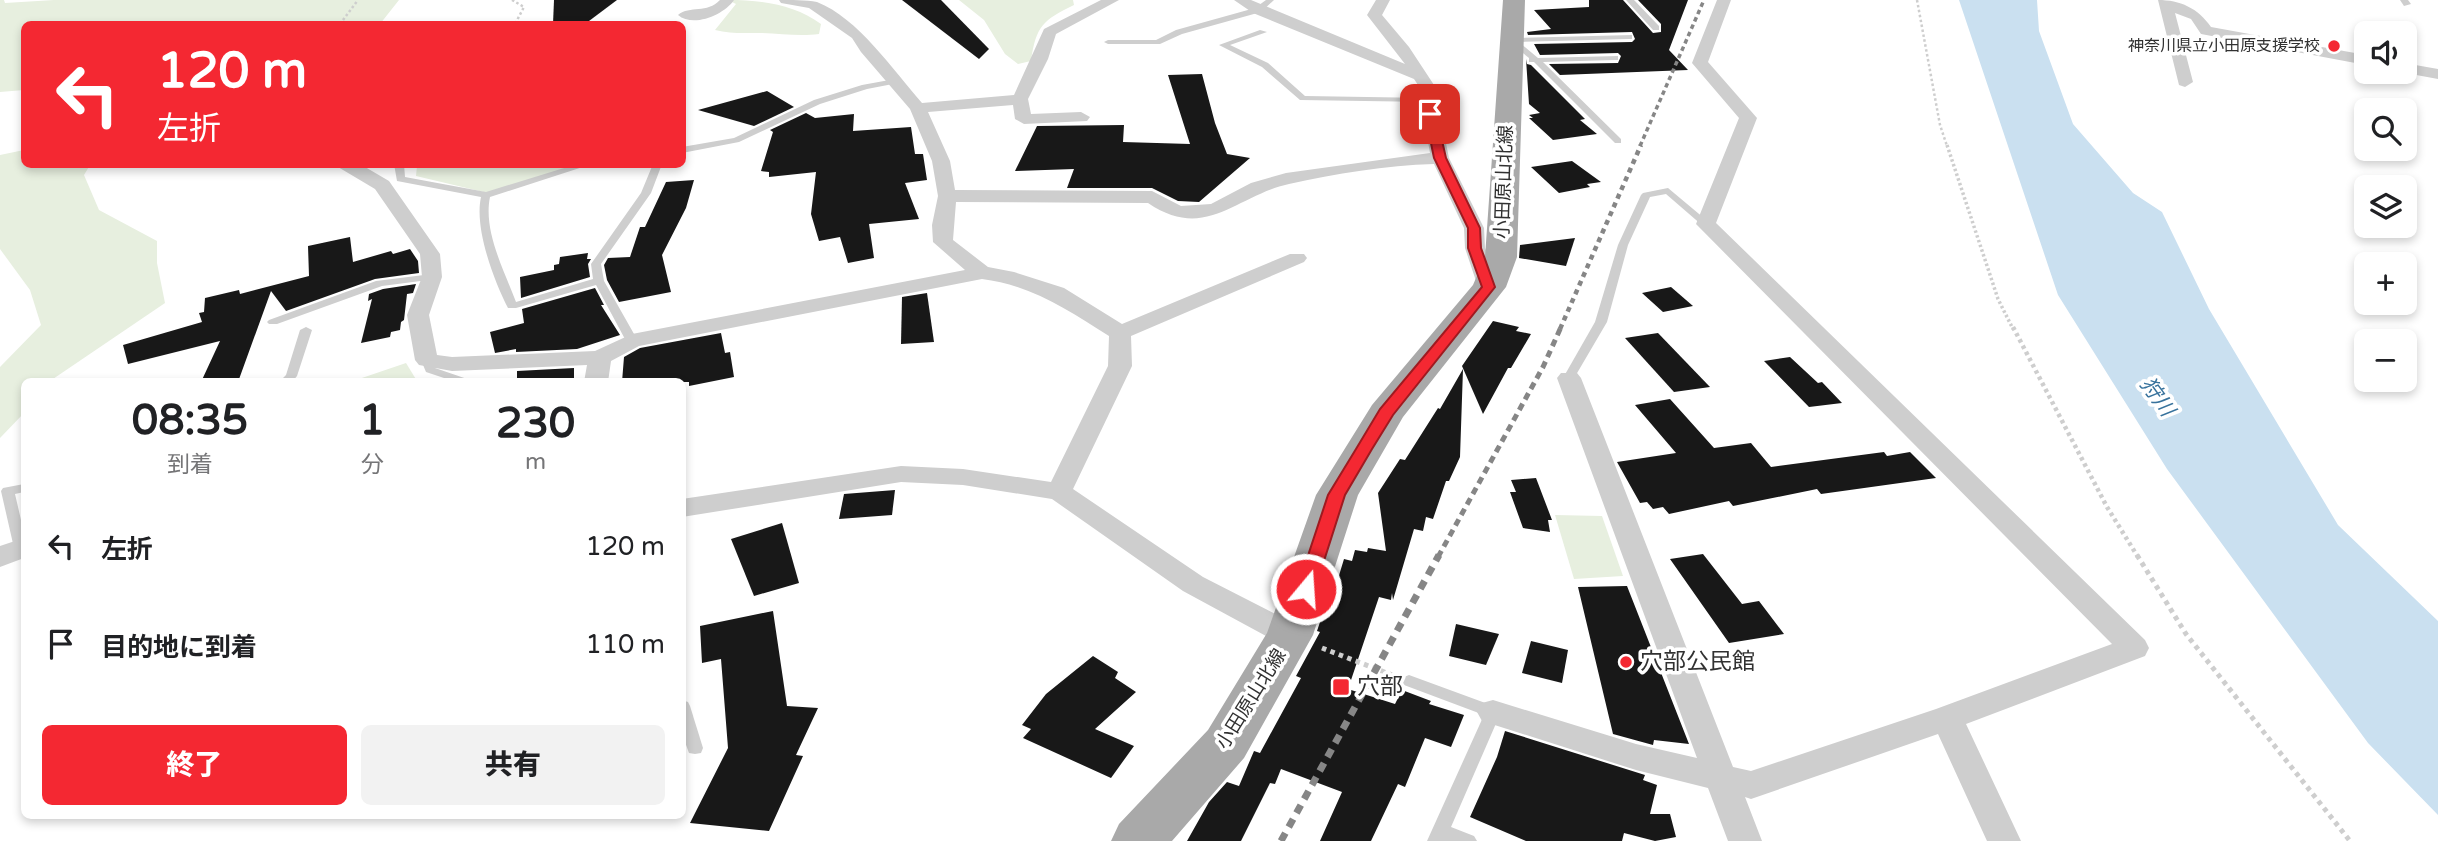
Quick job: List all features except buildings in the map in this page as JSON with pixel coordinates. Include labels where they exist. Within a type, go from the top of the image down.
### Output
[{"type":"main road","name":"小田原山北線","points":[[1138,841],[1226,744],[1290,635],[1337,495],[1386,413],[1489,287],[1501,257],[1520,54],[1514,0]]},
{"type":"street","points":[[685,15],[711,13],[723,7],[727,0]]},
{"type":"street","points":[[786,0],[813,5],[858,35],[866,49],[918,108],[941,161],[947,196],[942,225],[943,242],[982,273]]},
{"type":"street","points":[[1081,117],[1024,119],[1020,99],[1041,59],[1049,32],[1112,0]]},
{"type":"street","points":[[1241,0],[1264,5],[1421,76]]},
{"type":"street","points":[[1383,0],[1374,15],[1404,50],[1421,76],[1429,100],[1440,158],[1474,228],[1475,248],[1489,287]]},
{"type":"street","points":[[1493,712],[1636,757],[1721,780],[1751,785],[1947,718],[2134,648],[1706,224],[1748,118],[1700,63],[1724,0]]},
{"type":"street","points":[[2165,1],[2196,16],[2206,31],[2354,59]]},
{"type":"street","points":[[2165,1],[2185,82]]},
{"type":"street","points":[[2417,70],[2438,74]]},
{"type":"street","points":[[918,108],[1020,99]]},
{"type":"street","points":[[947,196],[1152,197],[1170,209],[1198,212],[1215,210],[1258,187],[1286,179],[1412,159],[1440,158]]},
{"type":"street","points":[[354,168],[391,182],[429,254],[432,277],[418,315],[427,360],[452,364],[600,358],[632,341],[982,273],[1007,276],[1056,293],[1121,333]]},
{"type":"street","points":[[1121,333],[1297,258]]},
{"type":"street","points":[[1059,492],[1121,366],[1121,333]]},
{"type":"street","points":[[597,378],[600,358]]},
{"type":"street","points":[[1569,378],[1745,841]]},
{"type":"street","points":[[686,507],[901,474],[963,477],[1059,492],[1193,584],[1290,635]]},
{"type":"street","points":[[1947,718],[2004,841]]},
{"type":"lane","points":[[1630,0],[1656,28]]},
{"type":"lane","points":[[1108,42],[1157,42],[1179,32],[1264,5]]},
{"type":"lane","points":[[1263,32],[1223,45],[1265,65],[1303,98],[1429,100]]},
{"type":"lane","points":[[1520,54],[1629,37]]},
{"type":"lane","points":[[1520,54],[1615,58]]},
{"type":"lane","points":[[1520,54],[1618,141]]},
{"type":"lane","points":[[686,149],[736,140],[817,102],[895,81]]},
{"type":"lane","points":[[398,168],[391,182],[486,195],[575,168]]},
{"type":"lane","points":[[632,341],[599,281],[596,264],[646,193],[656,168]]},
{"type":"lane","points":[[1569,378],[1601,321],[1623,245],[1646,195],[1668,191],[1706,224]]},
{"type":"lane","points":[[486,195],[482,205],[493,254],[512,306],[599,281]]},
{"type":"lane","points":[[273,322],[370,286],[432,277]]},
{"type":"lane","points":[[289,378],[306,330]]},
{"type":"lane","points":[[427,360],[430,370],[457,378]]},
{"type":"lane","points":[[15,551],[8,491],[21,489]]},
{"type":"lane","points":[[1409,681],[1493,712],[1439,836],[1468,841]]},
{"type":"lane","points":[[686,719],[695,748]]},
{"type":"path","points":[[343,21],[358,0]]},
{"type":"path","points":[[512,0],[524,7],[517,21]]},
{"type":"path","points":[[1917,0],[1940,125],[2005,311],[2107,507],[2186,634],[2350,841]]},
{"type":"path","points":[[1290,635],[1409,681]]},
{"type":"green space","points":[[0,0],[5,3],[54,0],[399,0],[382,21],[21,21],[21,90],[0,92]]},
{"type":"green space","points":[[728,0],[765,2],[800,12],[821,24],[819,34],[737,33],[715,30],[736,4]]},
{"type":"green space","points":[[959,0],[1073,0],[1074,5],[1043,25],[1035,40],[1031,61],[1018,64],[1005,54],[984,20]]},
{"type":"green space","points":[[21,151],[21,168],[88,168],[84,175],[99,210],[157,241],[157,263],[165,303],[54,378],[21,378],[21,416],[0,438],[0,367],[41,325],[30,290],[0,249],[0,155]]},
{"type":"green space","points":[[417,168],[566,168],[492,194],[416,176]]},
{"type":"green space","points":[[406,363],[415,378],[362,378]]},
{"type":"green space","points":[[1555,515],[1602,516],[1623,576],[1574,579]]},
{"type":"water","name":"狩川","points":[[1959,0],[2037,0],[2039,31],[2073,124],[2133,193],[2162,212],[2209,309],[2338,525],[2438,621],[2438,815],[2368,743],[2167,469],[2058,295]]},
{"type":"railway","points":[[1640,146],[1704,0]]},
{"type":"railway","points":[[1560,329],[1641,145]]},
{"type":"railway","points":[[1438,557],[1543,367],[1561,327]]},
{"type":"railway","points":[[1281,841],[1439,555]]},
{"type":"place","name":"神奈川県立小田原支援学校","points":[[2334,46]]},
{"type":"place","name":"穴部公民館","points":[[1626,662]]},
{"type":"place","name":"穴部","points":[[1341,687]]},
{"type":"route","points":[[1306,589],[1337,495],[1364,449],[1386,413],[1489,287],[1475,248],[1474,228],[1440,158],[1430,114]]}]
